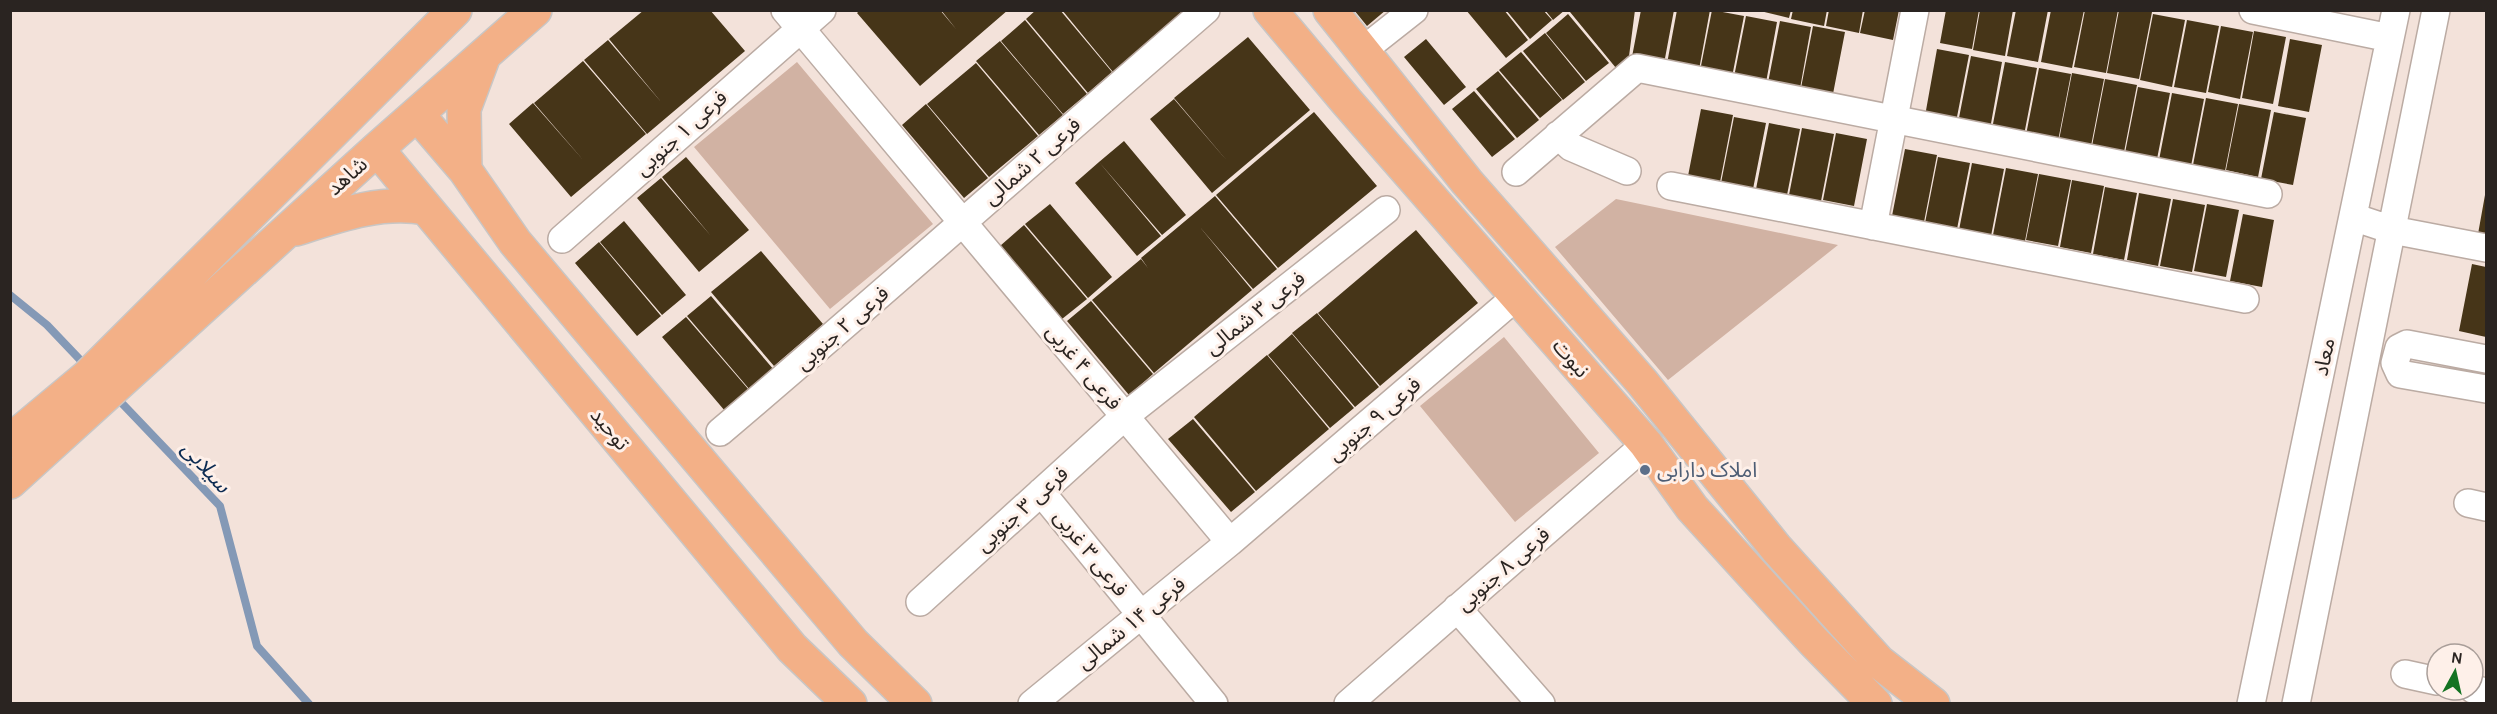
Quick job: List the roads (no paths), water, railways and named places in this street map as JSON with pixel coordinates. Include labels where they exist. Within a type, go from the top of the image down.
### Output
[{"type":"main road","name":"شاهد","points":[[151,334],[455,10]]},
{"type":"main road","name":"شاهد","points":[[151,334],[285,232],[535,10]]},
{"type":"main road","name":"نبوت","points":[[1270,10],[1646,444],[1692,508],[1814,642],[1875,704]]},
{"type":"main road","name":"نبوت","points":[[1330,10],[1467,182],[1642,382],[1776,548],[1879,662],[1932,704]]},
{"type":"main road","points":[[465,170],[464,109],[483,55]]},
{"type":"main road","points":[[417,114],[465,170],[515,242],[845,634],[915,704]]},
{"type":"main road","name":"توحید","points":[[377,149],[792,648],[850,704]]},
{"type":"main road","points":[[285,232],[335,216],[382,205],[404,204],[426,208]]},
{"type":"main road","points":[[11,441],[88,376],[151,334]]},
{"type":"main road","points":[[18,476],[151,334]]},
{"type":"street","name":"فرعی ۱ جنوبی","points":[[562,238],[793,20],[822,10]]},
{"type":"street","name":"فرعی ۲ شمالی","points":[[961,221],[1206,10]]},
{"type":"street","points":[[1362,51],[1414,10]]},
{"type":"street","points":[[1873,226],[1915,10]]},
{"type":"street","points":[[2253,10],[2390,38]]},
{"type":"street","name":"معاد","points":[[2251,704],[2396,10]]},
{"type":"street","name":"معاد","points":[[2296,704],[2436,10]]},
{"type":"street","points":[[793,20],[961,221]]},
{"type":"street","points":[[1516,172],[1637,68],[2268,194]]},
{"type":"street","points":[[1558,135],[1571,147],[1627,171]]},
{"type":"street","points":[[1671,186],[2244,299]]},
{"type":"street","name":"فرعی ۳ شمالی","points":[[1125,416],[1386,210]]},
{"type":"street","points":[[2353,217],[2392,230],[2487,248]]},
{"type":"street","name":"فرعی ۴ غربی","points":[[961,221],[1230,542]]},
{"type":"street","name":"فرعی ۲ جنوبی","points":[[720,432],[850,321],[961,221]]},
{"type":"street","name":"فرعی ۹ جنوبی","points":[[1230,542],[1517,296]]},
{"type":"street","points":[[2487,359],[2407,344],[2399,348],[2395,363],[2400,374],[2487,389]]},
{"type":"street","name":"فرعی ۳ جنوبی","points":[[920,602],[1125,416]]},
{"type":"street","name":"فرعی ۸ جنوبی","points":[[1358,700],[1458,608],[1646,444]]},
{"type":"street","name":"فرعی ۳ غربی","points":[[1041,492],[1210,698]]},
{"type":"street","name":"فرعی ۱۴ شمالی","points":[[1032,704],[1230,542]]},
{"type":"street","points":[[1458,608],[1541,704]]},
{"type":"street","points":[[2405,674],[2425,678]]},
{"type":"waterway","name":"سیلابی","points":[[10,295],[47,325],[86,366]]},
{"type":"waterway","name":"سیلابی","points":[[115,396],[220,506],[257,646],[309,704]]},
{"type":"place","name":"املاک دارابی","points":[[1645,470]]}]
